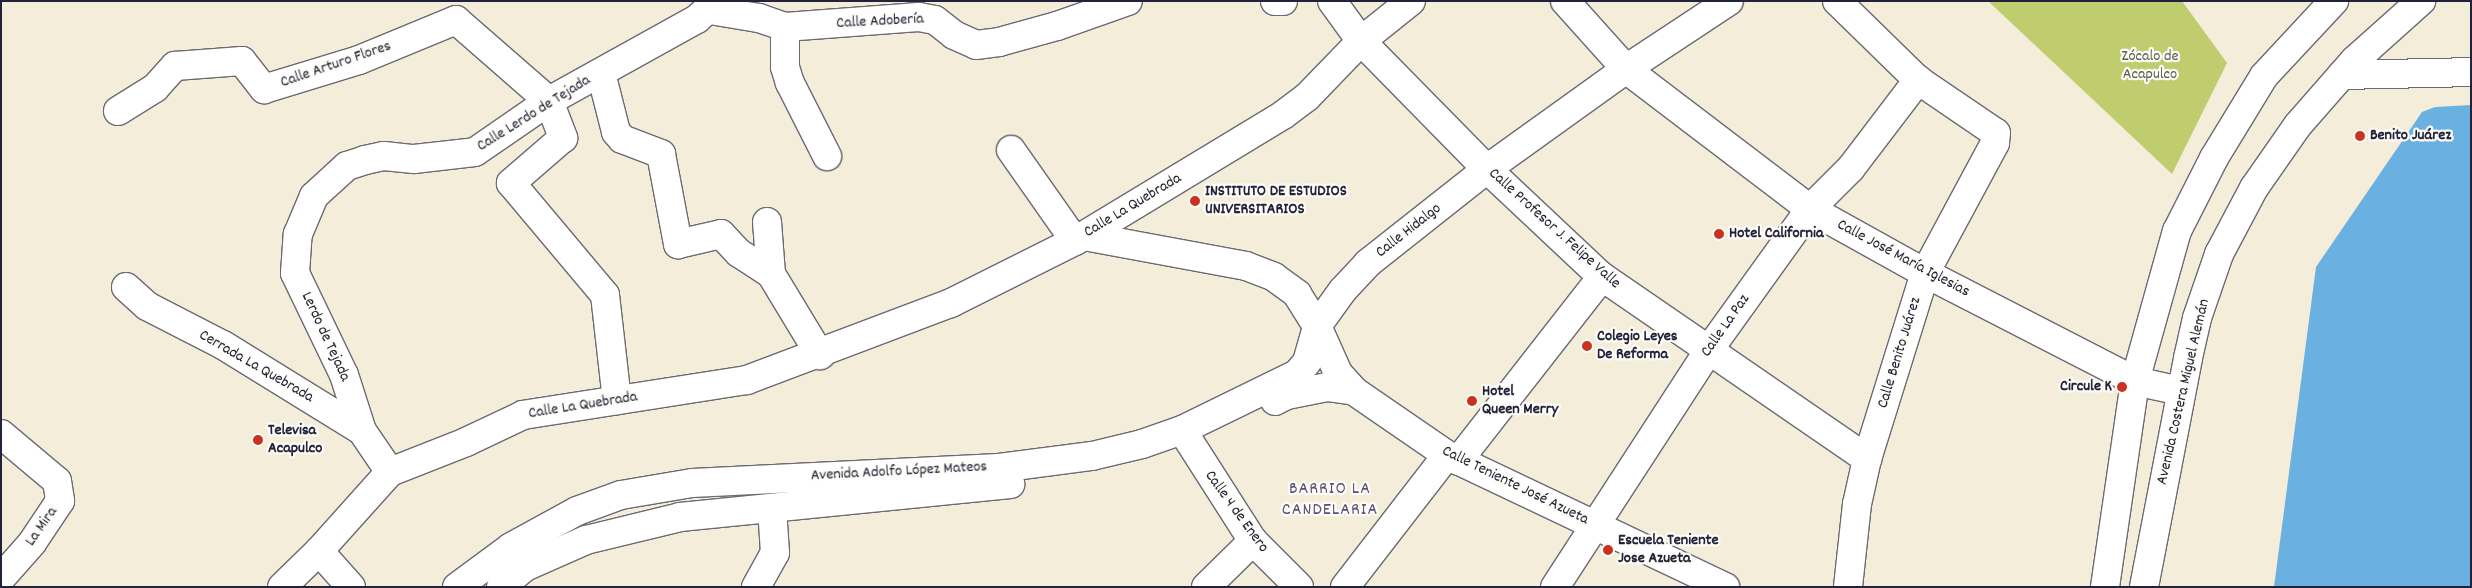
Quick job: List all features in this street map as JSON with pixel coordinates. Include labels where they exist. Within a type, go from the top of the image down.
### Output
[{"type":"street","name":"Calle Adobería","points":[[713,6],[760,18],[785,28],[912,9],[935,20],[954,36],[976,45],[998,42],[1057,26],[1128,1]]},
{"type":"street","points":[[1275,1],[1283,1]]},
{"type":"street","name":"Calle Profesor J. Felipe Valle","points":[[1332,1],[1362,41],[1487,169],[1602,277],[1867,459]]},
{"type":"street","name":"Calle La Quebrada","points":[[282,587],[319,551],[390,472],[466,442],[523,414],[747,380],[820,355],[951,303],[1080,238],[1283,115],[1307,97],[1362,41],[1411,1]]},
{"type":"street","name":"Calle José María Iglesias","points":[[1565,1],[1626,69],[1810,209],[1926,273],[2135,381],[2180,391]]},
{"type":"street","name":"Calle Hidalgo","points":[[1317,326],[1343,290],[1368,264],[1487,169],[1626,69],[1728,1]]},
{"type":"street","points":[[1837,1],[1918,80]]},
{"type":"street","points":[[2105,587],[2135,381],[2177,231],[2214,158],[2264,76],[2334,1]]},
{"type":"street","name":"Avenida Costera Miguel Alemán","points":[[2144,586],[2180,391],[2197,318],[2220,254],[2254,188],[2298,125],[2342,75],[2421,1]]},
{"type":"street","name":"Calle Lerdo de Tejada","points":[[314,196],[347,166],[365,160],[384,156],[414,159],[475,152],[549,101],[713,6]]},
{"type":"street","name":"Calle Arturo Flores","points":[[118,111],[155,88],[175,66],[242,61],[264,89],[359,60],[456,20],[549,101]]},
{"type":"street","points":[[785,28],[785,67],[790,83],[828,156]]},
{"type":"street","points":[[2342,75],[2471,72]]},
{"type":"street","points":[[600,73],[616,132],[622,139],[661,154],[678,244],[721,234],[739,253],[770,274],[820,355]]},
{"type":"street","name":"Calle Benito Juárez","points":[[1848,587],[1857,504],[1867,459],[1926,273],[1995,143],[1996,133],[1918,80]]},
{"type":"street","name":"Calle La Paz","points":[[1554,587],[1708,350],[1810,209],[1851,168],[1918,80]]},
{"type":"street","points":[[549,101],[563,138],[511,183],[605,295],[617,400]]},
{"type":"street","points":[[1011,150],[1080,238],[1246,266],[1274,277],[1296,294],[1317,326]]},
{"type":"street","name":"Lerdo de Tejada","points":[[314,196],[298,234],[296,272],[344,375],[362,431],[390,472]]},
{"type":"street","points":[[767,222],[770,274]]},
{"type":"street","points":[[1345,587],[1602,277]]},
{"type":"street","name":"Cerrada La Quebrada","points":[[126,287],[147,306],[223,345],[362,431]]},
{"type":"street","name":"Avenida Adolfo López Mateos","points":[[1284,390],[1307,362],[1317,326]]},
{"type":"street","name":"Calle Teniente José Azueta","points":[[1317,326],[1338,373],[1354,391],[1452,458],[1594,524],[1710,584]]},
{"type":"street","name":"Avenida Adolfo López Mateos","points":[[501,587],[525,567],[586,540],[680,517],[1006,485],[1096,472],[1148,460],[1186,437],[1284,390],[1327,387],[1354,391]]},
{"type":"street","name":"La Mira","points":[[1,434],[57,481],[60,500],[32,543],[1,578]]},
{"type":"street","name":"Avenida Adolfo López Mateos","points":[[457,587],[511,547],[577,511],[621,495],[692,483],[999,468],[1092,456],[1142,444],[1186,437]]},
{"type":"street","name":"Calle 4 de Enero","points":[[1186,437],[1253,541],[1299,587]]},
{"type":"street","points":[[756,587],[775,553],[772,508]]},
{"type":"street","points":[[1206,587],[1253,541]]},
{"type":"street","points":[[319,551],[351,587]]},
{"type":"green space","name":"Zócalo de Acapulco","points":[[1988,1],[2182,1],[2227,63],[2172,174]]},
{"type":"water","points":[[2471,105],[2471,587],[2274,587],[2316,267],[2422,112],[2435,107]]},
{"type":"place","name":"Benito Juárez","points":[[2360,136]]},
{"type":"place","name":"INSTITUTO DE ESTUDIOS UNIVERSITARIOS","points":[[1195,201]]},
{"type":"place","name":"Hotel California","points":[[1719,234]]},
{"type":"place","name":"Colegio Leyes De Reforma","points":[[1587,346]]},
{"type":"place","name":"Circule K","points":[[2122,387]]},
{"type":"place","name":"Hotel Queen Merry","points":[[1472,401]]},
{"type":"place","name":"Televisa Acapulco","points":[[258,440]]},
{"type":"place","name":"Escuela Teniente Jose Azueta","points":[[1608,550]]},
{"type":"district","name":"BARRIO LA CANDELARIA","points":[[1330,501]]}]
